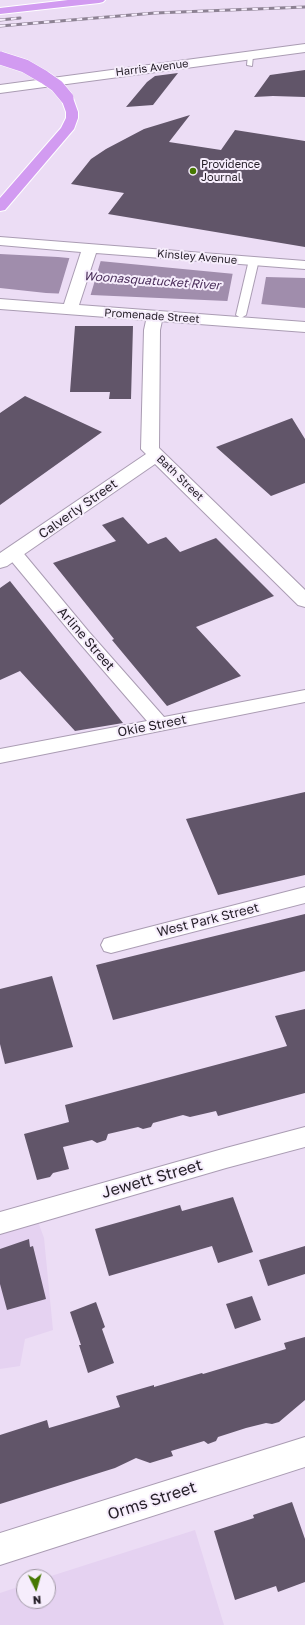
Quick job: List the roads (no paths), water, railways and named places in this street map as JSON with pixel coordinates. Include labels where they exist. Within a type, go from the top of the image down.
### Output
[{"type":"highway","points":[[0,4],[27,0]]},
{"type":"highway","points":[[0,11],[99,0]]},
{"type":"highway","points":[[0,58],[39,73],[57,86],[67,98],[72,112],[72,118],[67,129],[0,207]]},
{"type":"street","name":"Harris Avenue","points":[[0,89],[250,60],[305,48]]},
{"type":"street","name":"Kinsley Avenue","points":[[0,241],[88,252],[305,265]]},
{"type":"street","points":[[72,304],[88,252]]},
{"type":"street","points":[[242,312],[252,267]]},
{"type":"street","name":"Promenade Street","points":[[0,304],[72,304],[155,316],[305,328]]},
{"type":"street","name":"Bath Street","points":[[155,316],[152,330],[150,449],[305,601]]},
{"type":"street","name":"Calverly Street","points":[[7,558],[156,455]]},
{"type":"street","name":"Arline Street","points":[[7,558],[83,636],[160,724]]},
{"type":"street","name":"Okie Street","points":[[0,756],[305,696]]},
{"type":"street","name":"West Park Street","points":[[111,945],[305,895]]},
{"type":"street","name":"Jewett Street","points":[[0,1223],[226,1158],[305,1137]]},
{"type":"street","name":"Orms Street","points":[[0,1549],[305,1452]]},
{"type":"water","name":"Woonasquatucket River","points":[[0,254],[58,257],[266,277],[305,278],[305,308],[227,301],[46,293],[0,288]]},
{"type":"railway","points":[[0,26],[155,13],[305,7]]},
{"type":"railway","points":[[0,20],[20,18]]},
{"type":"place","name":"Providence Journal","points":[[193,171]]}]
